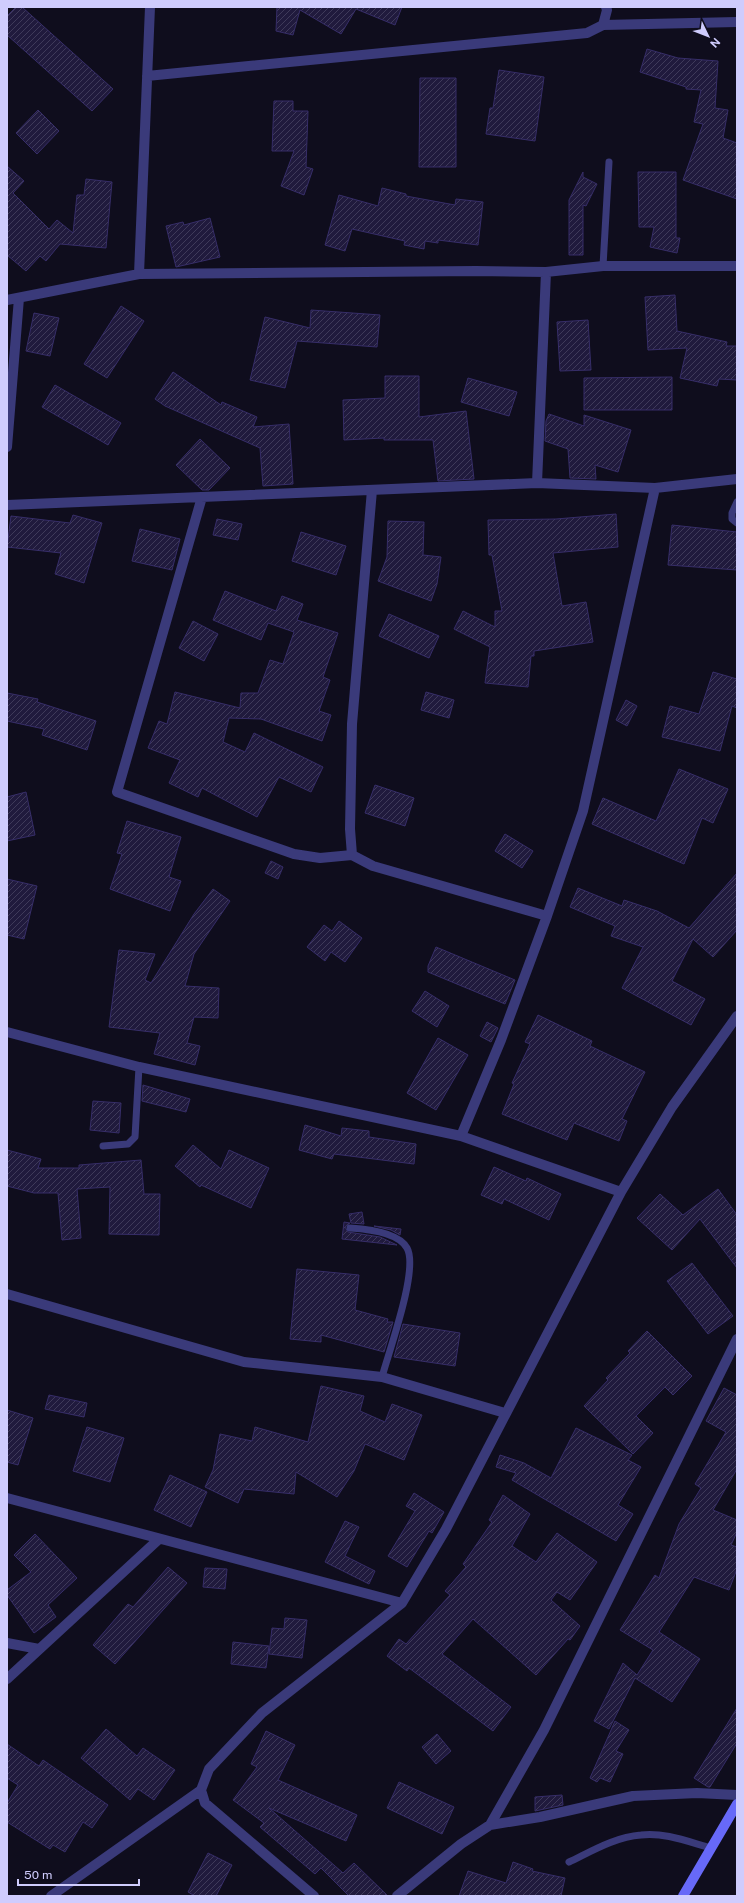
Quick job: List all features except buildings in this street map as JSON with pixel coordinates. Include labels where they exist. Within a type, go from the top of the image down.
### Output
[{"type":"main road","points":[[683,1896],[737,1804]]},
{"type":"street","points":[[139,274],[150,7]]},
{"type":"street","points":[[603,25],[607,10],[606,7]]},
{"type":"street","points":[[147,76],[579,34],[587,33],[603,25],[737,22]]},
{"type":"street","points":[[7,300],[139,274],[476,271],[546,272],[603,266],[737,266]]},
{"type":"street","points":[[537,483],[546,272]]},
{"type":"street","points":[[7,447],[19,298]]},
{"type":"street","points":[[7,505],[537,483],[655,488],[737,479]]},
{"type":"street","points":[[462,1136],[501,1040],[547,916],[583,810],[655,488]]},
{"type":"street","points":[[352,855],[350,829],[352,724],[372,490]]},
{"type":"street","points":[[202,497],[117,792],[294,854],[320,858],[352,855],[373,866],[547,916]]},
{"type":"street","points":[[51,1896],[201,1790],[209,1770],[262,1713],[402,1603],[446,1529],[621,1192],[672,1107],[736,1019]]},
{"type":"street","points":[[7,1032],[139,1067],[462,1136],[621,1192]]},
{"type":"street","points":[[7,1294],[244,1362],[382,1376],[505,1413]]},
{"type":"street","points":[[490,1825],[544,1730],[737,1339]]},
{"type":"street","points":[[7,1498],[402,1603]]},
{"type":"street","points":[[7,1678],[159,1539]]},
{"type":"street","points":[[7,1643],[39,1649]]},
{"type":"street","points":[[201,1790],[205,1802],[314,1896]]},
{"type":"street","points":[[397,1896],[461,1844],[490,1825],[633,1796],[697,1793],[737,1795]]},
{"type":"lane","points":[[603,266],[609,162]]},
{"type":"lane","points":[[737,502],[732,513],[732,519],[737,523]]},
{"type":"lane","points":[[103,1146],[128,1144],[135,1137],[139,1067]]},
{"type":"lane","points":[[350,1228],[370,1229],[392,1236],[406,1247],[411,1260],[408,1285],[382,1376]]},
{"type":"lane","points":[[569,1862],[614,1840],[642,1834],[673,1838],[711,1848]]}]
